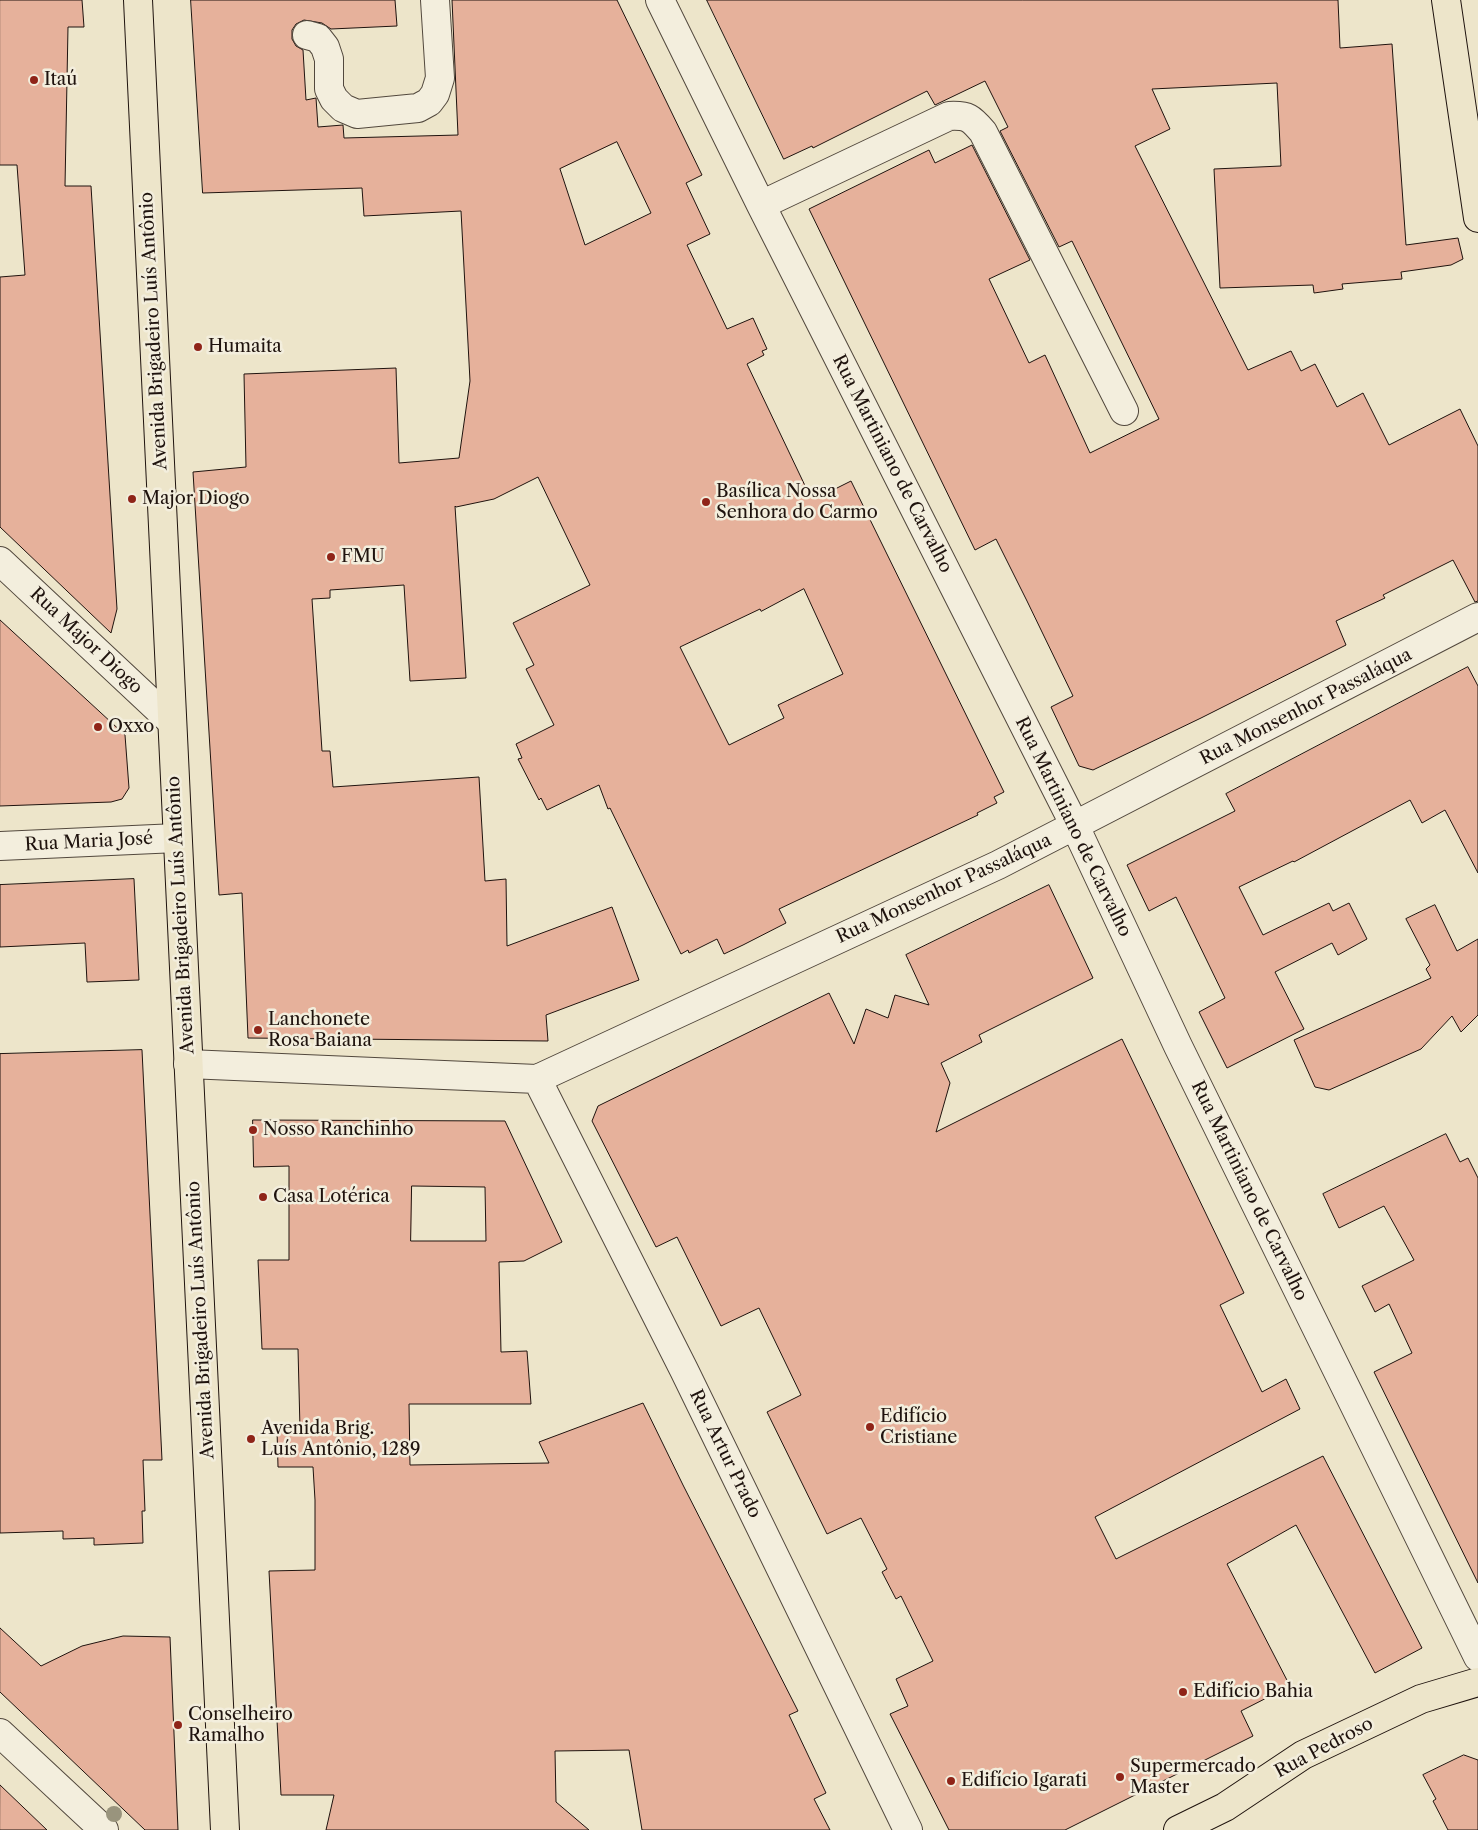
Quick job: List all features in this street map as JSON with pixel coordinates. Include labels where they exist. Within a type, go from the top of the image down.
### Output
[{"type":"main road","name":"Avenida Brigadeiro Luís Antônio","points":[[138,0],[225,1830]]},
{"type":"main road","points":[[1446,0],[1478,218]]},
{"type":"main road","name":"Rua Pedroso","points":[[1178,1830],[1225,1807],[1303,1755],[1421,1698],[1478,1682]]},
{"type":"street","points":[[307,35],[318,38],[325,47],[329,59],[328,89],[334,99],[344,108],[356,114],[418,108],[429,102],[435,94],[440,78],[435,0]]},
{"type":"street","name":"Rua Martiniano de Carvalho","points":[[660,0],[761,205],[1075,826],[1178,1046],[1478,1657]]},
{"type":"street","points":[[761,205],[949,116],[961,115],[971,118],[983,132],[1124,411]]},
{"type":"street","name":"Rua Major Diogo","points":[[0,561],[172,722]]},
{"type":"street","name":"Rua Monsenhor Passaláqua","points":[[538,1080],[998,865],[1478,617]]},
{"type":"street","name":"Rua Maria José","points":[[0,846],[177,838]]},
{"type":"street","points":[[188,1064],[538,1080]]},
{"type":"street","name":"Rua Artur Prado","points":[[538,1080],[684,1370],[908,1830]]},
{"type":"street","points":[[0,1732],[104,1830]]},
{"type":"building","points":[[0,0],[82,0],[84,27],[68,27],[65,186],[91,186],[117,609],[111,633],[0,527],[0,277],[25,275],[17,165],[0,165]]},
{"type":"building","points":[[191,0],[395,0],[397,26],[331,29],[322,23],[304,20],[296,24],[292,30],[292,39],[296,46],[303,50],[306,100],[316,98],[318,127],[343,125],[344,138],[458,135],[452,0],[617,0],[702,175],[686,183],[710,234],[687,245],[727,329],[753,318],[767,349],[762,351],[764,355],[747,364],[809,494],[822,488],[825,494],[851,481],[1004,792],[994,797],[997,803],[977,813],[978,815],[779,909],[786,923],[743,945],[724,954],[717,939],[689,953],[688,950],[681,954],[610,808],[608,809],[599,785],[547,810],[541,798],[539,800],[518,759],[522,758],[516,744],[554,725],[526,669],[534,665],[513,623],[590,585],[538,477],[494,499],[455,506],[466,678],[410,681],[404,585],[330,590],[330,598],[312,599],[322,751],[330,751],[333,787],[479,777],[485,881],[506,879],[507,946],[612,907],[639,980],[546,1015],[548,1041],[248,1038],[242,893],[219,895],[193,472],[246,467],[244,374],[396,368],[399,463],[459,458],[470,381],[461,211],[364,216],[362,188],[203,193]],"holes":[[[617,142],[651,213],[585,245],[560,169]],[[804,589],[843,674],[778,705],[784,718],[729,745],[680,647],[760,609],[761,611]]]},
{"type":"building","points":[[707,0],[1338,0],[1340,48],[1392,44],[1406,245],[1458,238],[1463,259],[1451,265],[1401,272],[1402,279],[1342,284],[1343,289],[1314,293],[1313,285],[1220,288],[1214,169],[1281,166],[1277,83],[1152,89],[1170,129],[1135,146],[1248,370],[1291,351],[1301,371],[1315,364],[1337,407],[1363,393],[1389,445],[1460,409],[1478,446],[1478,601],[1475,602],[1453,560],[1383,595],[1385,598],[1336,621],[1346,645],[1093,770],[1079,766],[1051,707],[1073,696],[1027,601],[996,539],[975,550],[809,209],[929,150],[935,163],[972,145],[1030,260],[989,279],[1029,363],[1045,355],[1090,453],[1159,419],[1072,241],[1059,247],[1000,131],[1008,127],[985,81],[935,105],[927,91],[813,148],[812,146],[784,159]]},
{"type":"building","points":[[0,620],[125,735],[129,788],[122,799],[111,802],[0,806]]},
{"type":"building","points":[[1468,667],[1478,686],[1478,873],[1445,810],[1422,823],[1410,800],[1294,862],[1239,887],[1263,935],[1329,903],[1333,911],[1349,903],[1367,939],[1338,955],[1332,943],[1275,972],[1304,1029],[1227,1068],[1199,1012],[1225,998],[1176,897],[1149,911],[1127,865],[1235,811],[1226,794]]},
{"type":"building","points":[[134,879],[139,980],[87,982],[85,943],[0,947],[0,885]]},
{"type":"building","points":[[1049,885],[1093,978],[979,1035],[982,1042],[941,1063],[950,1083],[936,1132],[1122,1039],[1244,1293],[1220,1305],[1262,1392],[1286,1379],[1300,1409],[1095,1517],[1116,1559],[1323,1456],[1422,1648],[1375,1673],[1296,1525],[1227,1564],[1290,1686],[1241,1711],[1253,1736],[1065,1830],[949,1830],[890,1714],[908,1706],[896,1679],[933,1661],[901,1596],[896,1599],[882,1572],[887,1569],[861,1518],[827,1534],[767,1412],[801,1395],[759,1308],[721,1326],[677,1237],[656,1247],[592,1121],[598,1106],[829,993],[854,1044],[866,1009],[888,1018],[895,995],[929,1005],[906,955]]},
{"type":"building","points":[[1435,905],[1457,951],[1478,939],[1478,1015],[1461,1032],[1452,1016],[1421,1049],[1329,1090],[1315,1087],[1294,1040],[1431,978],[1426,969],[1430,965],[1406,919]]},
{"type":"building","points":[[142,1050],[162,1460],[143,1460],[145,1511],[142,1511],[143,1543],[94,1545],[94,1538],[63,1539],[63,1531],[0,1533],[0,1054]]},
{"type":"building","points":[[253,1120],[505,1121],[562,1242],[524,1261],[499,1262],[501,1352],[527,1351],[531,1404],[409,1404],[410,1465],[549,1463],[539,1442],[643,1403],[798,1711],[789,1715],[826,1793],[814,1799],[830,1830],[642,1830],[629,1750],[555,1751],[556,1802],[589,1830],[326,1830],[334,1795],[281,1795],[269,1571],[315,1570],[315,1500],[313,1467],[278,1467],[277,1429],[300,1429],[298,1349],[262,1349],[258,1260],[289,1260],[289,1166],[254,1167]],"holes":[[[412,1186],[485,1187],[486,1241],[411,1241]]]},
{"type":"building","points":[[1446,1134],[1460,1162],[1468,1158],[1478,1178],[1478,1583],[1374,1372],[1412,1353],[1389,1304],[1375,1312],[1362,1286],[1414,1260],[1384,1206],[1339,1228],[1323,1194]]},
{"type":"building","points":[[0,1628],[41,1666],[82,1646],[123,1636],[170,1637],[178,1830],[145,1830],[0,1692]]},
{"type":"building","points":[[1464,1755],[1478,1760],[1478,1830],[1448,1830],[1433,1801],[1436,1799],[1423,1775]]},
{"type":"building","points":[[0,1785],[47,1830],[0,1830]]},
{"type":"place","name":"Itaú","points":[[34,80]]},
{"type":"place","name":"Humaita","points":[[198,347]]},
{"type":"place","name":"Major Diogo","points":[[132,499]]},
{"type":"place","name":"Basílica Nossa Senhora do Carmo","points":[[706,502]]},
{"type":"place","name":"FMU","points":[[331,557]]},
{"type":"place","name":"Oxxo","points":[[98,727]]},
{"type":"place","name":"Lanchonete Rosa Baiana","points":[[258,1030]]},
{"type":"place","name":"Nosso Ranchinho","points":[[253,1130]]},
{"type":"place","name":"Casa Lotérica","points":[[263,1197]]},
{"type":"place","name":"Edifício Cristiane","points":[[870,1427]]},
{"type":"place","name":"Avenida Brig. Luís Antônio, 1289","points":[[251,1439]]},
{"type":"place","name":"Edifício Bahia","points":[[1183,1692]]},
{"type":"place","name":"Conselheiro Ramalho","points":[[178,1725]]},
{"type":"place","name":"Supermercado Master","points":[[1120,1777]]},
{"type":"place","name":"Edifício Igarati","points":[[951,1781]]}]
